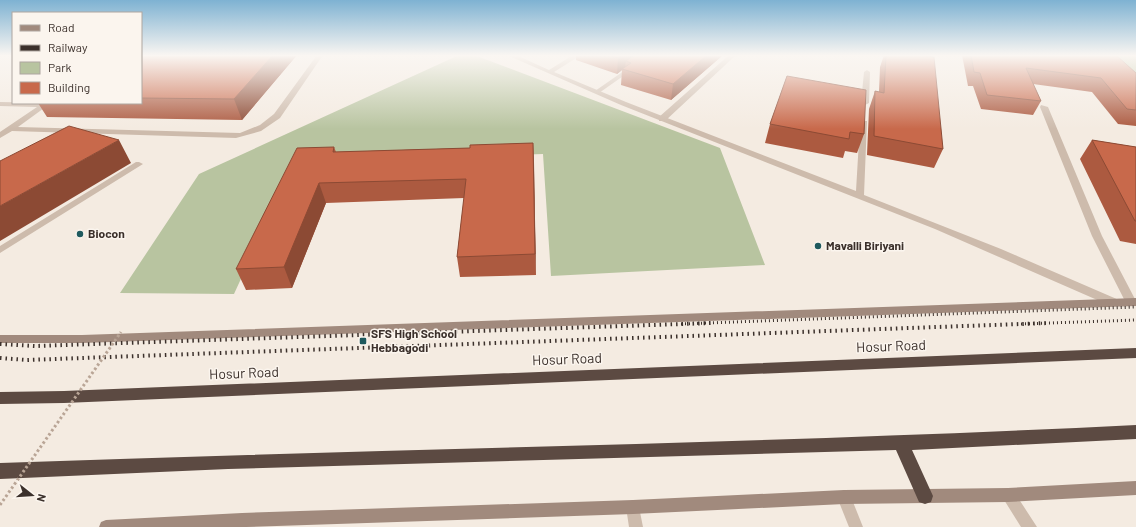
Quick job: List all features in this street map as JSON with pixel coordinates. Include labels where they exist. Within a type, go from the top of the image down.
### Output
[{"type":"highway","name":"Hosur Road","points":[[0,398],[1136,353]]},
{"type":"highway","points":[[0,471],[228,462],[901,444],[1136,432]]},
{"type":"highway","points":[[901,444],[925,496]]},
{"type":"street","points":[[10,129],[236,136],[248,133],[271,122],[277,116],[303,80]]},
{"type":"street","points":[[567,80],[662,119],[860,195],[1016,258],[1115,303]]},
{"type":"street","points":[[597,92],[614,80]]},
{"type":"street","points":[[662,119],[706,80]]},
{"type":"street","points":[[860,195],[867,80]]},
{"type":"street","points":[[0,104],[45,104]]},
{"type":"street","points":[[0,136],[45,104]]},
{"type":"street","points":[[0,339],[82,339],[1134,302],[1097,236],[1044,107]]},
{"type":"street","points":[[0,250],[139,164]]},
{"type":"street","points":[[106,527],[240,523],[844,497],[1008,495],[1136,488]]},
{"type":"street","points":[[1008,495],[1030,527]]},
{"type":"street","points":[[844,497],[856,527]]},
{"type":"street","points":[[633,507],[636,527]]},
{"type":"path","points":[[0,505],[121,332]]},
{"type":"green space","points":[[405,80],[539,80],[720,148],[765,265],[551,276],[543,154],[294,163],[234,294],[120,293],[199,174]]},
{"type":"building","points":[[142,80],[251,80],[234,99],[142,98]]},
{"type":"building","points":[[658,80],[678,80],[673,84]]},
{"type":"building","points":[[786,80],[807,80],[866,90],[864,134],[850,132],[849,139],[770,124]]},
{"type":"building","points":[[885,80],[936,80],[943,149],[874,136],[875,91],[884,93]]},
{"type":"building","points":[[982,80],[1031,80],[1041,101],[987,95]]},
{"type":"building","points":[[1102,80],[1136,80],[1136,110],[1127,109]]},
{"type":"building","points":[[69,126],[119,140],[0,206],[0,161]]},
{"type":"building","points":[[1092,140],[1136,147],[1136,221],[1135,221]]},
{"type":"building","points":[[533,143],[535,254],[457,257],[466,179],[319,183],[284,267],[236,269],[297,148],[334,147],[333,152],[470,148],[470,145]]},
{"type":"railway","points":[[681,324],[1136,307]]},
{"type":"railway","points":[[1021,324],[1136,320]]},
{"type":"railway","points":[[0,344],[35,346],[711,323]]},
{"type":"railway","points":[[0,358],[27,360],[1048,323]]},
{"type":"place","name":"Biocon","points":[[80,234]]},
{"type":"place","name":"Mavalli Biriyani","points":[[818,246]]},
{"type":"place","name":"SFS High School Hebbagodi","points":[[363,341]]}]
